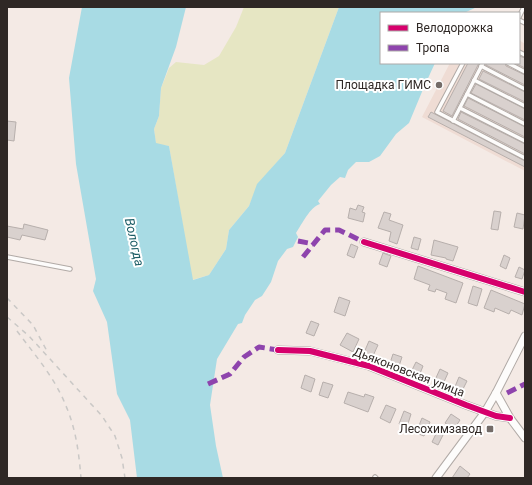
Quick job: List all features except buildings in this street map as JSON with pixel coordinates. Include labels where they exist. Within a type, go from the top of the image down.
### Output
[{"type":"street","points":[[364,242],[525,292]]},
{"type":"street","points":[[436,478],[485,412],[525,336]]},
{"type":"street","name":"Дьяконовская улица","points":[[278,350],[310,351],[369,366],[485,412],[510,418]]},
{"type":"street","points":[[496,393],[510,418],[525,438]]},
{"type":"lane","points":[[462,64],[437,112],[525,158]]},
{"type":"lane","points":[[510,64],[525,72]]},
{"type":"lane","points":[[453,121],[482,65],[525,89]]},
{"type":"lane","points":[[474,80],[525,106]]},
{"type":"lane","points":[[467,94],[525,124]]},
{"type":"lane","points":[[460,108],[525,141]]},
{"type":"lane","points":[[7,257],[70,269]]},
{"type":"shaded area","points":[[520,41],[525,44],[525,171],[422,117],[449,64],[520,64]]},
{"type":"green space","points":[[244,7],[339,7],[285,153],[258,184],[249,206],[229,230],[226,249],[209,275],[192,280],[169,146],[156,144],[154,129],[159,116],[161,88],[169,68],[176,62],[204,65],[219,56],[236,27]]},
{"type":"water","name":"Вологда","points":[[82,7],[186,7],[176,47],[161,88],[159,116],[154,129],[156,143],[169,146],[193,280],[209,275],[226,249],[229,230],[249,206],[257,184],[285,153],[339,7],[477,7],[466,12],[380,12],[380,64],[435,64],[409,123],[396,134],[380,156],[369,162],[356,162],[348,170],[345,178],[340,177],[331,185],[318,201],[320,204],[310,212],[296,233],[298,237],[293,247],[287,249],[278,261],[271,282],[262,296],[255,300],[245,315],[242,323],[238,324],[217,359],[210,405],[216,446],[223,478],[137,478],[130,420],[117,394],[107,322],[93,291],[96,279],[76,164],[69,78]]},
{"type":"railway","points":[[7,298],[33,325],[48,353]]},
{"type":"railway","points":[[7,317],[29,336],[102,416],[115,436],[122,458],[125,478]]},
{"type":"railway","points":[[17,331],[50,376],[66,406],[75,433],[81,478]]},
{"type":"marked path","points":[[303,257],[325,230],[339,230],[364,242]]},
{"type":"marked path","points":[[298,241],[314,244]]},
{"type":"marked path","points":[[208,384],[230,374],[244,357],[259,347],[278,350]]},
{"type":"marked path","points":[[507,393],[525,384]]},
{"type":"cycle path","points":[[364,242],[525,292]]},
{"type":"cycle path","points":[[278,350],[310,351],[369,366],[466,405],[496,416],[510,418]]},
{"type":"place","name":"Площадка ГИМС","points":[[439,85]]},
{"type":"place","name":"Лесохимзавод","points":[[490,429]]}]
